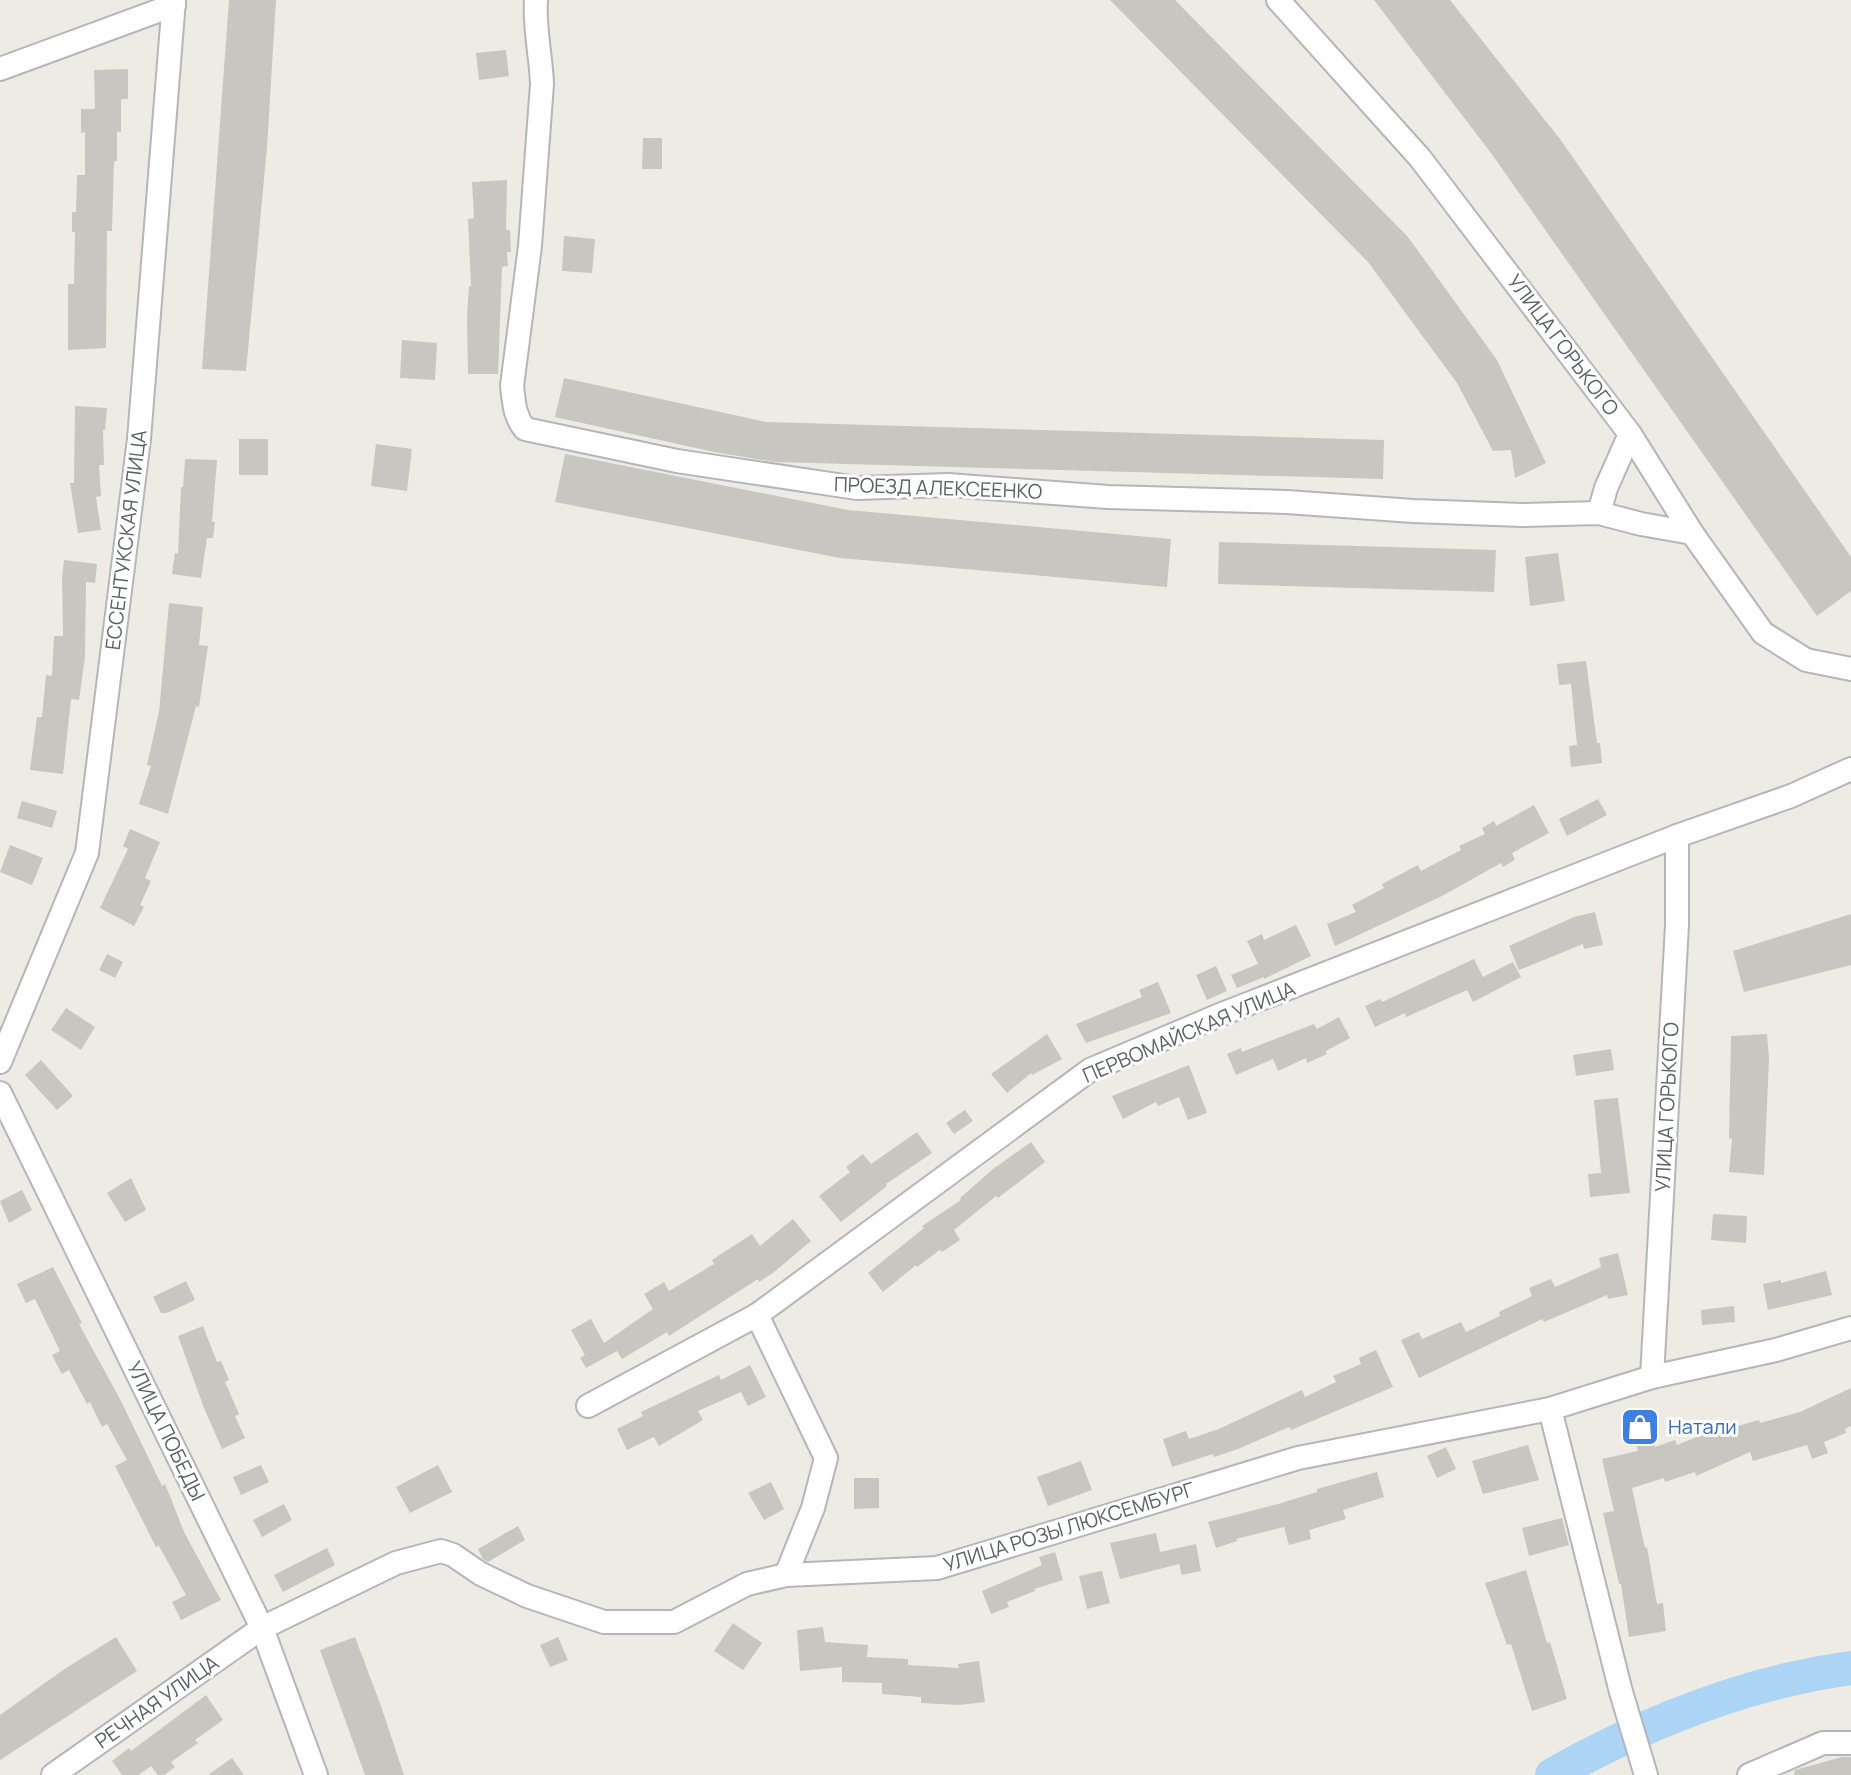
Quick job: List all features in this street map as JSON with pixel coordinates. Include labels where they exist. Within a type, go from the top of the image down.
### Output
[{"type":"street","name":"ПРОЕЗД АЛЕКСЕЕНКО","points":[[536,0],[535,25],[542,62],[542,84],[530,246],[512,386],[514,408],[518,421],[525,429],[693,463],[857,488],[948,485],[1108,497],[1287,502],[1413,511],[1522,515],[1599,513],[1692,533]]},
{"type":"street","name":"УЛИЦА ГОРЬКОГО","points":[[1278,0],[1420,158],[1630,434],[1692,533],[1763,633],[1806,660],[1851,669]]},
{"type":"street","points":[[0,69],[174,2]]},
{"type":"street","name":"ЕССЕНТУКСКАЯ УЛИЦА","points":[[0,1062],[87,853],[139,439],[174,2]]},
{"type":"street","points":[[1599,513],[1606,488],[1630,434]]},
{"type":"street","name":"ПЕРВОМАЙСКАЯ УЛИЦА","points":[[588,1406],[757,1315],[1090,1070],[1222,1014],[1677,836],[1791,796],[1851,769]]},
{"type":"street","name":"УЛИЦА ГОРЬКОГО","points":[[1652,1377],[1677,925],[1677,836]]},
{"type":"street","name":"УЛИЦА ПОБЕДЫ","points":[[0,1093],[262,1628],[316,1775]]},
{"type":"street","points":[[757,1315],[826,1458],[813,1508],[786,1575]]},
{"type":"street","name":"УЛИЦА РОЗЫ ЛЮКСЕМБУРГ","points":[[262,1628],[396,1563],[441,1551],[527,1596],[604,1622],[674,1622],[747,1584],[786,1575],[937,1568],[1298,1458],[1550,1409],[1652,1377],[1776,1350],[1851,1328]]},
{"type":"street","points":[[1550,1409],[1621,1692],[1646,1775]]},
{"type":"street","name":"РЕЧНАЯ УЛИЦА","points":[[53,1775],[262,1628]]},
{"type":"street","points":[[1749,1775],[1823,1743],[1851,1743]]},
{"type":"building","points":[[229,0],[276,0],[267,147],[246,371],[202,369]]},
{"type":"building","points":[[1110,0],[1175,0],[1408,237],[1497,360],[1546,463],[1515,478],[1511,450],[1493,451],[1457,383],[1368,262]]},
{"type":"building","points":[[1374,0],[1450,0],[1560,139],[1851,557],[1851,591],[1817,616],[1491,153]]},
{"type":"building","points":[[506,50],[509,76],[479,80],[476,53]]},
{"type":"building","points":[[128,69],[128,99],[121,99],[121,132],[117,132],[117,161],[114,161],[112,231],[107,231],[106,348],[68,350],[68,284],[74,284],[75,232],[72,232],[72,212],[76,212],[77,175],[85,175],[85,132],[81,133],[81,109],[95,109],[94,70]]},
{"type":"building","points":[[643,138],[662,138],[662,169],[642,169]]},
{"type":"building","points":[[507,180],[506,230],[510,230],[511,252],[507,252],[508,266],[502,267],[498,374],[468,374],[467,317],[471,286],[468,219],[474,218],[472,182]]},
{"type":"building","points":[[564,236],[595,239],[592,273],[562,271]]},
{"type":"building","points":[[402,340],[437,343],[435,380],[400,378]]},
{"type":"building","points":[[564,378],[766,422],[1384,440],[1383,479],[775,462],[714,452],[555,417]]},
{"type":"building","points":[[75,406],[107,408],[103,430],[104,465],[99,465],[101,496],[96,497],[101,530],[78,533],[70,483],[74,483]]},
{"type":"building","points":[[239,439],[268,439],[268,475],[239,475]]},
{"type":"building","points":[[376,444],[412,449],[407,491],[371,486]]},
{"type":"building","points":[[565,454],[848,510],[1171,539],[1167,587],[840,558],[555,502]]},
{"type":"building","points":[[185,459],[217,460],[213,538],[207,538],[201,578],[172,574],[175,553],[178,554]]},
{"type":"building","points":[[1219,542],[1496,550],[1494,592],[1218,584]]},
{"type":"building","points":[[1558,553],[1565,601],[1530,606],[1525,557]]},
{"type":"building","points":[[64,560],[97,564],[95,583],[86,582],[85,657],[79,700],[71,699],[63,774],[30,770],[37,717],[42,717],[46,675],[52,676],[54,636],[63,636]]},
{"type":"building","points":[[169,603],[203,607],[199,645],[208,646],[199,707],[196,706],[168,814],[139,804],[151,766],[147,765],[159,712]]},
{"type":"building","points":[[1586,661],[1602,763],[1571,767],[1569,746],[1577,745],[1571,684],[1559,685],[1557,664]]},
{"type":"building","points":[[1598,799],[1607,815],[1567,836],[1559,819]]},
{"type":"building","points":[[22,801],[57,811],[52,828],[17,818]]},
{"type":"building","points":[[1534,805],[1549,833],[1512,853],[1515,860],[1503,867],[1501,863],[1442,896],[1335,946],[1327,924],[1356,912],[1352,905],[1384,888],[1382,884],[1418,865],[1421,871],[1461,850],[1459,846],[1485,834],[1482,828],[1494,821],[1496,826]]},
{"type":"building","points":[[130,829],[160,842],[145,878],[151,881],[140,905],[144,907],[134,926],[100,908],[128,849],[123,846]]},
{"type":"building","points":[[10,845],[43,858],[32,885],[0,872]]},
{"type":"building","points":[[1595,912],[1603,945],[1584,949],[1583,944],[1519,970],[1509,946],[1574,917]]},
{"type":"building","points":[[1851,914],[1851,965],[1744,992],[1733,951]]},
{"type":"building","points":[[1296,925],[1311,956],[1264,979],[1237,988],[1231,975],[1258,964],[1247,941],[1262,934],[1264,940]]},
{"type":"building","points":[[107,954],[123,962],[115,978],[99,970]]},
{"type":"building","points":[[1474,959],[1483,977],[1513,962],[1521,977],[1473,1002],[1467,990],[1375,1027],[1365,1006],[1380,999],[1382,1002]]},
{"type":"building","points":[[1216,966],[1227,991],[1207,1000],[1196,975]]},
{"type":"building","points":[[1158,982],[1171,1013],[1086,1043],[1076,1024],[1142,997],[1139,990]]},
{"type":"building","points":[[66,1008],[95,1027],[81,1050],[51,1030]]},
{"type":"building","points":[[1339,1017],[1350,1038],[1326,1051],[1327,1054],[1307,1063],[1306,1058],[1278,1071],[1273,1059],[1236,1075],[1227,1054],[1241,1048],[1242,1052],[1314,1024],[1317,1029]]},
{"type":"building","points":[[1047,1034],[1062,1059],[1031,1073],[1007,1093],[991,1074]]},
{"type":"building","points":[[1767,1034],[1769,1059],[1764,1175],[1729,1172],[1732,1139],[1729,1138],[1731,1036]]},
{"type":"building","points":[[1611,1049],[1614,1070],[1576,1076],[1573,1055]]},
{"type":"building","points":[[41,1060],[73,1096],[57,1110],[25,1075]]},
{"type":"building","points":[[1189,1065],[1207,1113],[1188,1120],[1179,1097],[1158,1106],[1156,1102],[1123,1119],[1112,1096]]},
{"type":"building","points":[[1618,1098],[1630,1193],[1590,1197],[1588,1174],[1601,1173],[1594,1100]]},
{"type":"building","points":[[965,1110],[973,1121],[954,1134],[946,1123]]},
{"type":"building","points":[[917,1132],[932,1153],[886,1184],[841,1222],[819,1196],[850,1172],[846,1167],[863,1154],[871,1164]]},
{"type":"building","points":[[1031,1142],[1045,1162],[954,1230],[960,1240],[916,1265],[883,1292],[868,1273],[924,1228],[922,1226],[961,1200],[993,1169]]},
{"type":"building","points":[[131,1178],[146,1210],[125,1222],[107,1193]]},
{"type":"building","points":[[22,1190],[32,1210],[9,1223],[0,1201]]},
{"type":"building","points":[[1713,1214],[1747,1216],[1746,1243],[1711,1240]]},
{"type":"building","points":[[793,1219],[811,1241],[773,1273],[759,1282],[758,1279],[669,1336],[667,1332],[622,1359],[617,1351],[586,1368],[580,1358],[585,1355],[571,1330],[591,1319],[604,1343],[653,1309],[644,1294],[664,1282],[669,1291],[714,1264],[712,1260],[752,1234],[760,1246]]},
{"type":"building","points":[[1618,1253],[1628,1295],[1608,1299],[1607,1295],[1544,1322],[1542,1319],[1419,1378],[1401,1340],[1419,1332],[1422,1339],[1461,1322],[1466,1332],[1532,1296],[1529,1288],[1551,1279],[1555,1287],[1601,1267],[1599,1258]]},
{"type":"building","points":[[53,1267],[82,1323],[79,1324],[162,1486],[165,1484],[185,1534],[221,1600],[181,1620],[172,1602],[186,1595],[159,1546],[156,1547],[115,1466],[127,1460],[107,1424],[102,1427],[90,1402],[87,1404],[69,1370],[62,1374],[52,1355],[60,1351],[35,1299],[26,1303],[17,1284]]},
{"type":"building","points":[[1826,1271],[1832,1295],[1768,1310],[1763,1284],[1781,1280],[1781,1283]]},
{"type":"building","points":[[186,1281],[195,1300],[161,1313],[153,1297]]},
{"type":"building","points":[[1734,1306],[1735,1322],[1702,1325],[1701,1310]]},
{"type":"building","points":[[203,1326],[217,1362],[221,1361],[229,1380],[225,1382],[239,1414],[235,1416],[245,1438],[222,1449],[178,1336]]},
{"type":"building","points":[[1376,1350],[1393,1387],[1291,1430],[1289,1427],[1238,1449],[1172,1467],[1163,1439],[1186,1431],[1189,1439],[1219,1429],[1302,1390],[1305,1397],[1336,1382],[1333,1376],[1361,1364],[1359,1358]]},
{"type":"building","points":[[750,1365],[766,1397],[748,1406],[741,1392],[698,1411],[703,1420],[659,1446],[654,1437],[627,1450],[617,1429],[643,1416],[641,1412],[719,1375],[721,1380]]},
{"type":"building","points":[[1851,1388],[1851,1426],[1845,1429],[1846,1433],[1824,1442],[1828,1453],[1812,1459],[1807,1445],[1753,1461],[1750,1452],[1696,1476],[1695,1472],[1632,1488],[1657,1604],[1663,1603],[1666,1631],[1629,1637],[1621,1584],[1603,1513],[1614,1511],[1602,1459],[1638,1451],[1630,1425],[1647,1419],[1655,1447],[1675,1440],[1677,1445],[1709,1432],[1711,1437],[1734,1427],[1800,1412]]},
{"type":"building","points":[[1528,1445],[1539,1480],[1483,1494],[1472,1461]]},
{"type":"building","points":[[1446,1447],[1456,1469],[1437,1478],[1427,1456]]},
{"type":"building","points":[[1081,1461],[1092,1490],[1048,1506],[1037,1477]]},
{"type":"building","points":[[261,1465],[269,1482],[241,1495],[233,1477]]},
{"type":"building","points":[[438,1465],[452,1492],[410,1513],[396,1487]]},
{"type":"building","points":[[1377,1472],[1384,1497],[1343,1510],[1346,1519],[1309,1530],[1311,1539],[1289,1545],[1284,1527],[1236,1539],[1216,1548],[1208,1522],[1278,1504]]},
{"type":"building","points":[[854,1478],[879,1478],[879,1508],[854,1509]]},
{"type":"building","points":[[771,1482],[784,1509],[764,1520],[748,1493]]},
{"type":"building","points":[[284,1504],[292,1520],[262,1537],[253,1520]]},
{"type":"building","points":[[1562,1518],[1569,1545],[1529,1556],[1522,1528]]},
{"type":"building","points":[[518,1526],[525,1540],[488,1562],[483,1559],[478,1549]]},
{"type":"building","points":[[1156,1533],[1160,1552],[1196,1544],[1201,1571],[1182,1575],[1179,1564],[1120,1579],[1110,1543]]},
{"type":"building","points":[[327,1548],[335,1565],[283,1592],[274,1575]]},
{"type":"building","points":[[1055,1552],[1063,1580],[1034,1589],[1007,1602],[1009,1607],[991,1614],[982,1591],[1042,1565],[1039,1557]]},
{"type":"building","points":[[1526,1570],[1567,1699],[1532,1711],[1511,1644],[1507,1645],[1485,1583]]},
{"type":"building","points":[[1102,1571],[1110,1603],[1087,1609],[1079,1576]]},
{"type":"building","points":[[733,1623],[762,1643],[743,1670],[714,1651]]},
{"type":"building","points":[[823,1627],[825,1642],[868,1645],[867,1657],[908,1659],[908,1665],[959,1668],[958,1664],[979,1661],[985,1702],[959,1705],[921,1703],[921,1697],[882,1694],[882,1683],[842,1682],[842,1667],[800,1671],[797,1630]]},
{"type":"building","points":[[116,1637],[137,1671],[0,1760],[0,1715]]},
{"type":"building","points":[[355,1637],[404,1775],[365,1775],[320,1650]]},
{"type":"building","points":[[558,1637],[568,1660],[550,1667],[540,1645]]},
{"type":"building","points":[[206,1695],[223,1720],[171,1762],[175,1767],[164,1775],[158,1775],[151,1766],[138,1775],[122,1775],[112,1761],[129,1748],[131,1751]]},
{"type":"building","points":[[1851,1757],[1851,1775],[1794,1775],[1795,1770]]},
{"type":"building","points":[[232,1758],[244,1775],[208,1775]]},
{"type":"waterway","points":[[1552,1775],[1622,1739],[1697,1708],[1773,1683],[1851,1668]]},
{"type":"place","name":"Натали","points":[[1640,1427]]}]
